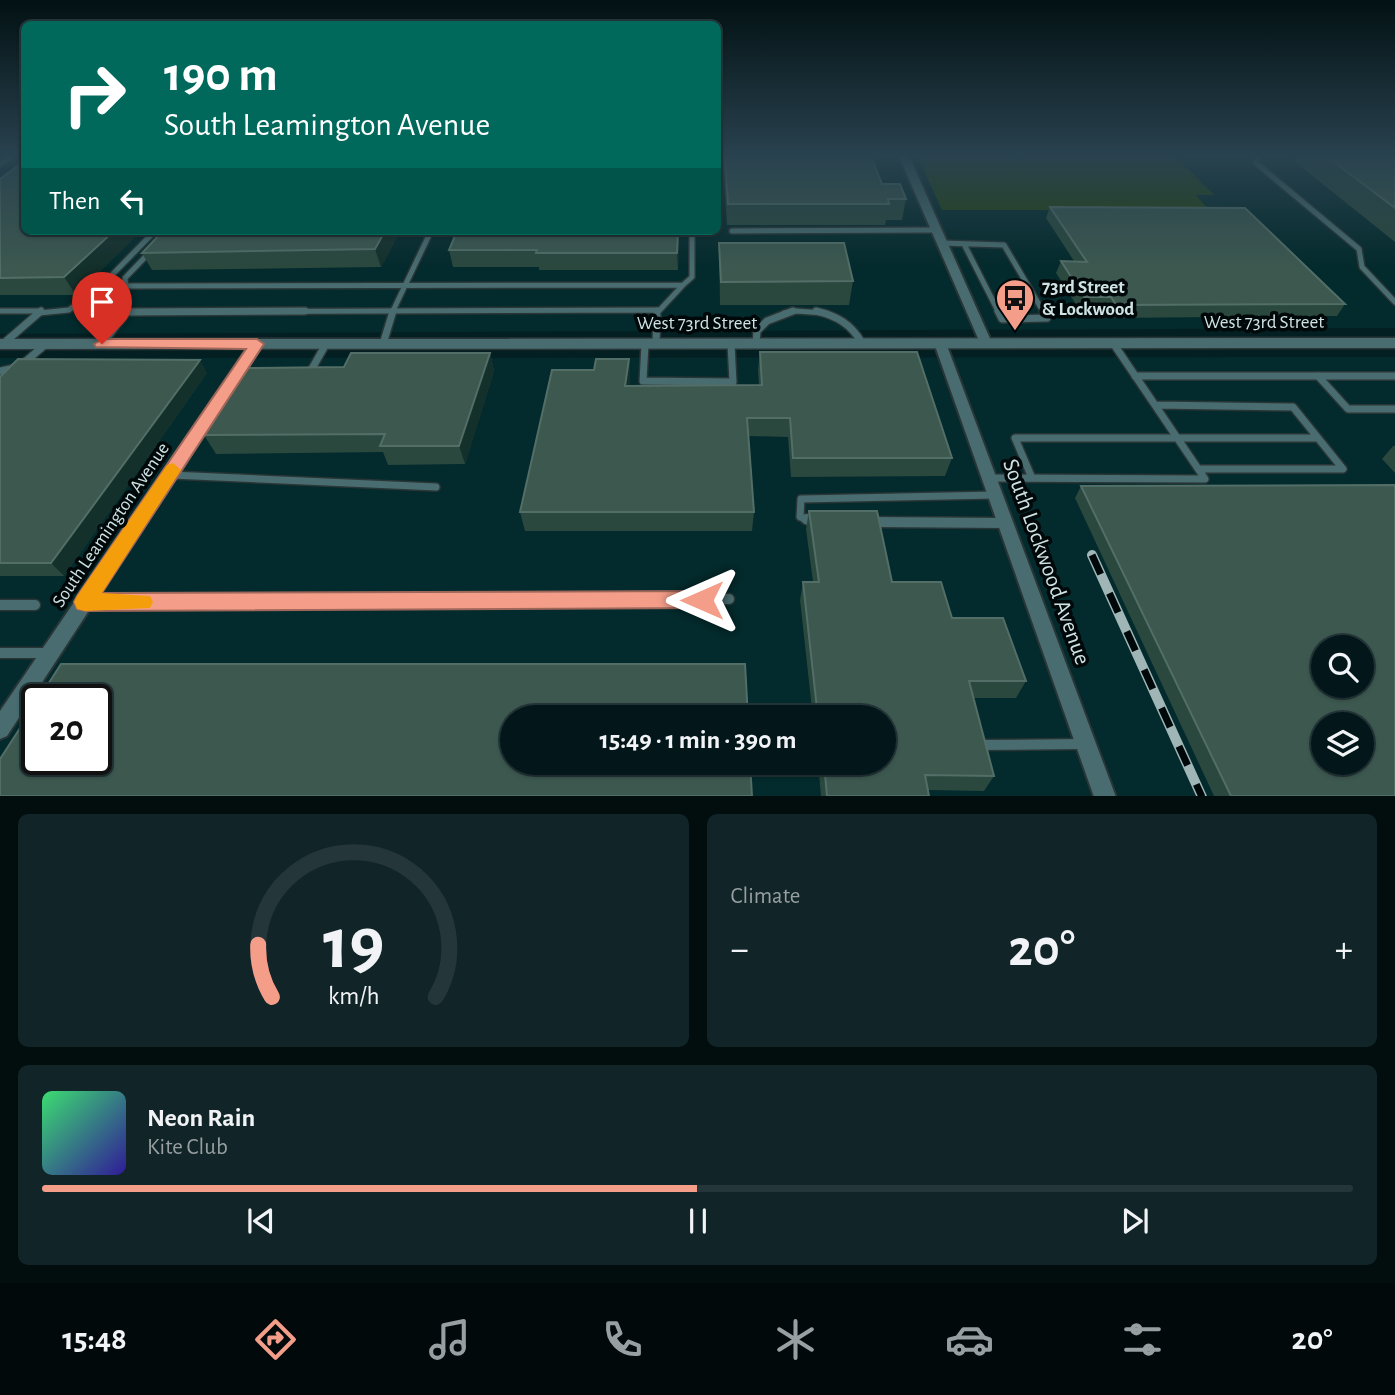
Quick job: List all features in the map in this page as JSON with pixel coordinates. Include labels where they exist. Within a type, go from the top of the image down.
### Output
[{"type":"street","points":[[921,193],[986,343]]},
{"type":"street","name":"West 73rd Street","points":[[2,344],[1395,343]]},
{"type":"street","name":"South Leamington Avenue","points":[[0,729],[169,475],[240,378],[257,344]]},
{"type":"street","name":"South Lockwood Avenue","points":[[940,344],[1105,796]]},
{"type":"lane","points":[[1292,193],[1359,250],[1362,267],[1395,302]]},
{"type":"lane","points":[[732,231],[937,230]]},
{"type":"lane","points":[[0,311],[69,310],[106,281],[151,235]]},
{"type":"lane","points":[[383,344],[393,311],[429,235]]},
{"type":"lane","points":[[692,235],[692,277],[657,310],[643,381],[733,382],[731,344]]},
{"type":"lane","points":[[942,243],[1004,245],[1047,318],[1002,318],[964,244]]},
{"type":"lane","points":[[102,344],[128,312],[125,278],[153,250]]},
{"type":"lane","points":[[125,286],[682,285]]},
{"type":"lane","points":[[128,312],[657,310]]},
{"type":"lane","points":[[2,344],[41,311]]},
{"type":"lane","points":[[757,344],[757,331],[765,321],[779,314],[798,312],[844,319],[856,330],[862,343]]},
{"type":"lane","points":[[989,478],[1205,479],[1113,343]]},
{"type":"lane","points":[[0,371],[19,367],[46,344]]},
{"type":"lane","points":[[295,378],[307,378],[326,344]]},
{"type":"lane","points":[[1135,376],[1395,376]]},
{"type":"lane","points":[[1318,376],[1348,409],[1395,409]]},
{"type":"lane","points":[[1155,405],[1293,407],[1343,469],[1199,469]]},
{"type":"lane","points":[[1032,478],[1016,438],[1318,438]]},
{"type":"lane","points":[[169,475],[436,487]]},
{"type":"lane","points":[[820,522],[802,520],[801,499],[995,495]]},
{"type":"lane","points":[[859,522],[1005,523]]},
{"type":"lane","points":[[85,602],[729,599]]},
{"type":"lane","points":[[0,605],[35,605]]},
{"type":"lane","points":[[0,653],[50,653]]},
{"type":"lane","points":[[981,745],[1086,744]]},
{"type":"shaded area","points":[[0,193],[21,193],[21,235],[721,235],[721,193],[1395,193],[1395,328],[0,334]]},
{"type":"shaded area","points":[[1395,357],[1395,796],[0,796],[0,358]]},
{"type":"green space","points":[[934,193],[1214,195],[1196,195],[1209,210],[942,210]]},
{"type":"building","points":[[0,193],[21,193],[21,235],[110,235],[64,277],[0,278]]},
{"type":"building","points":[[727,193],[904,193],[906,199],[888,199],[889,204],[728,204]]},
{"type":"building","points":[[1375,193],[1395,193],[1395,208]]},
{"type":"building","points":[[1050,207],[1245,208],[1345,304],[1116,305],[1111,297],[1084,297],[1061,261],[1087,262]]},
{"type":"building","points":[[159,235],[383,235],[375,249],[142,253]]},
{"type":"building","points":[[455,235],[678,235],[677,253],[449,250]]},
{"type":"building","points":[[719,243],[844,243],[853,281],[721,282]]},
{"type":"building","points":[[760,352],[917,352],[952,458],[793,458],[790,418],[747,418],[754,512],[520,512],[552,370],[594,370],[596,359],[629,359],[625,386],[762,385]]},
{"type":"building","points":[[351,353],[490,353],[459,446],[380,446],[385,434],[204,435],[248,368],[344,367]]},
{"type":"building","points":[[18,359],[200,360],[51,563],[0,563],[0,377]]},
{"type":"building","points":[[1395,485],[1395,796],[1231,796],[1081,486]]},
{"type":"building","points":[[809,511],[877,511],[892,582],[941,582],[952,618],[1003,618],[1026,681],[969,681],[994,776],[925,775],[929,796],[827,796],[825,775],[896,775],[896,705],[817,705],[803,582],[819,582]]},
{"type":"building","points":[[61,664],[745,664],[747,705],[500,705],[500,775],[751,775],[752,796],[0,796],[0,759],[21,727],[21,775],[112,775],[112,684],[48,684]]},
{"type":"railway","points":[[1092,555],[1202,796]]},
{"type":"slow traffic","points":[[142,602],[85,602],[173,470]]},
{"type":"place","name":"73rd Street & Lockwood","points":[[1015,332]]},
{"type":"route","points":[[102,344],[257,344],[85,602],[702,600]]}]
